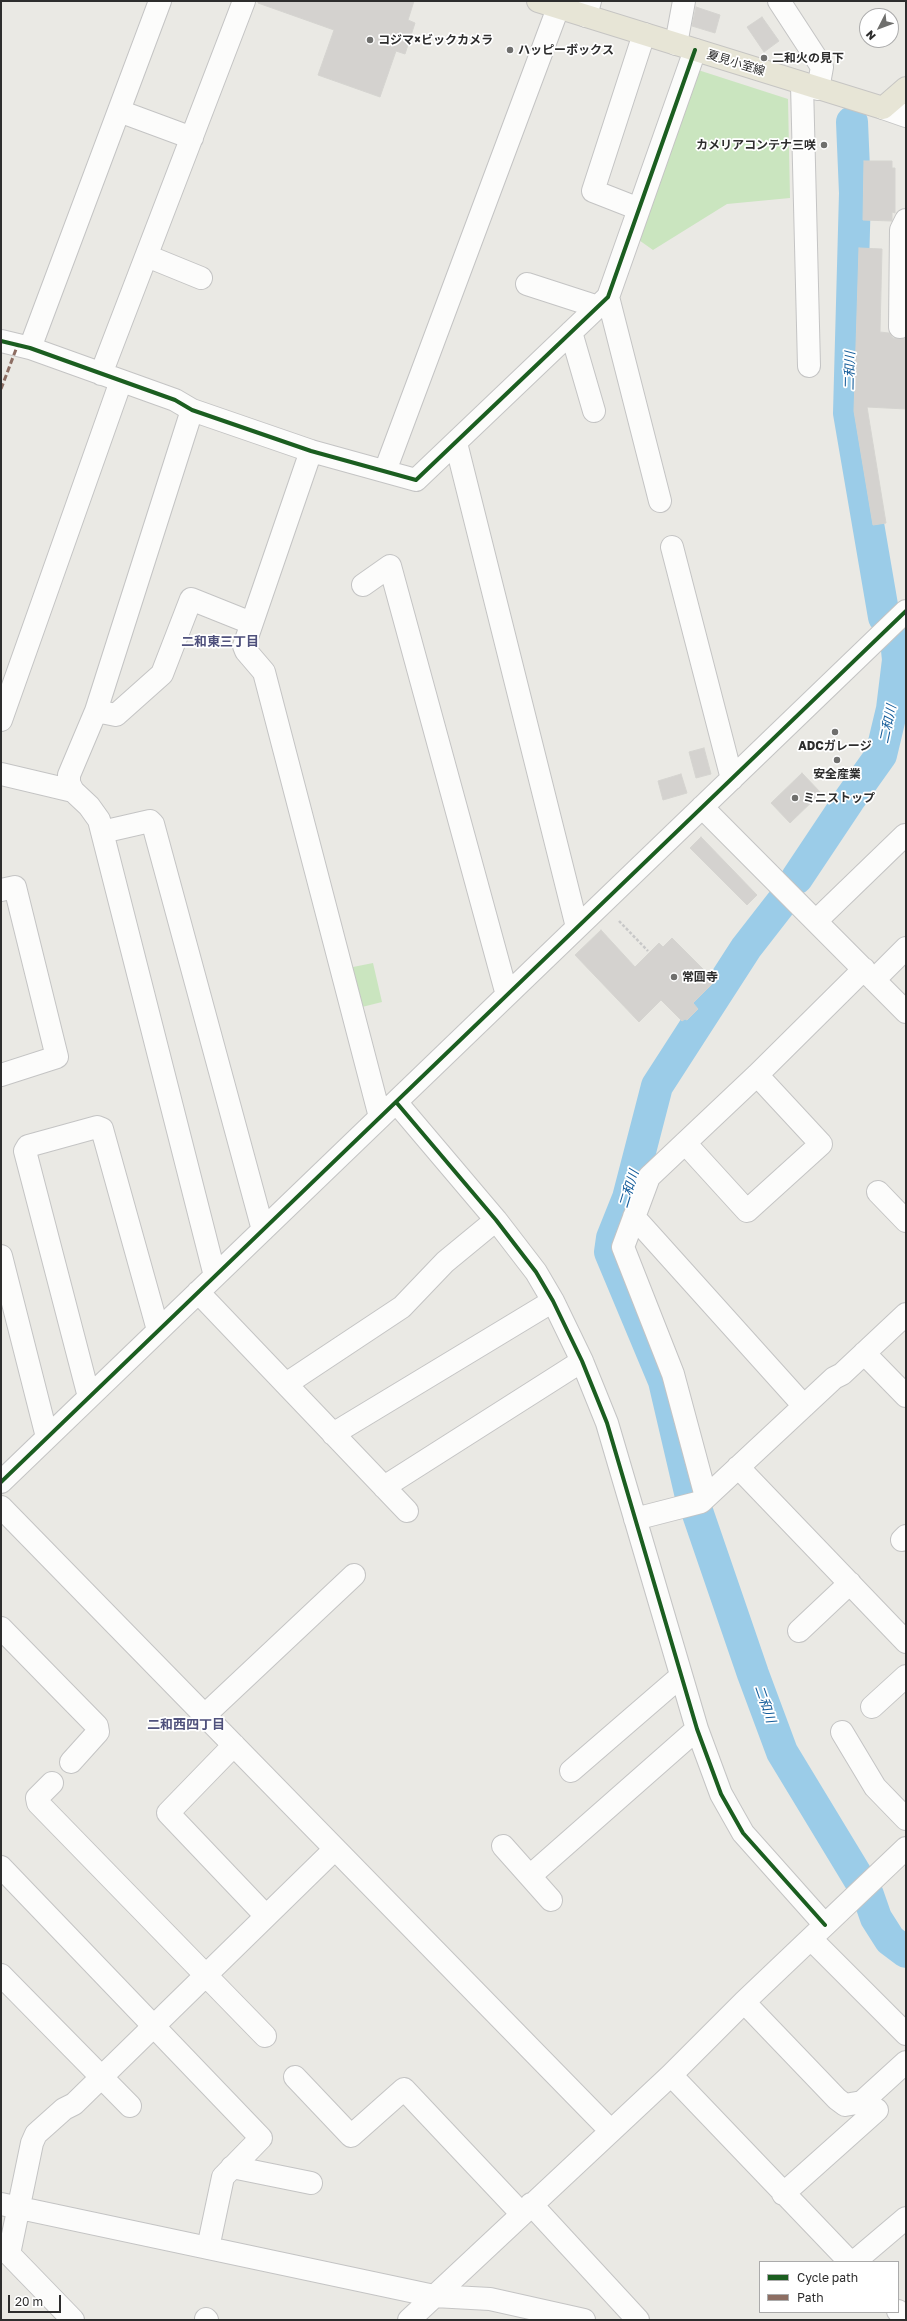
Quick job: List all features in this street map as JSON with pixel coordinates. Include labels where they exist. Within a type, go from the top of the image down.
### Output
[{"type":"main road","name":"夏見小室線","points":[[548,4],[588,9],[644,34],[883,108]]},
{"type":"main road","points":[[883,108],[906,88]]},
{"type":"street","points":[[30,348],[160,1]]},
{"type":"street","points":[[1,720],[111,377],[147,256],[244,1]]},
{"type":"street","points":[[1,341],[30,348],[175,400],[192,410],[311,451],[416,480],[603,302],[639,209],[686,47],[684,1]]},
{"type":"street","points":[[779,1],[822,67],[810,86],[809,366]]},
{"type":"street","points":[[385,471],[548,4]]},
{"type":"street","points":[[639,209],[593,191],[644,34]]},
{"type":"street","points":[[883,108],[906,116]]},
{"type":"street","points":[[119,111],[192,138]]},
{"type":"street","points":[[900,327],[902,230],[906,220]]},
{"type":"street","points":[[147,256],[201,278]]},
{"type":"street","points":[[527,284],[603,302]]},
{"type":"street","points":[[603,302],[660,501]]},
{"type":"street","points":[[571,332],[594,411]]},
{"type":"street","points":[[73,791],[69,775],[96,711],[192,410]]},
{"type":"street","points":[[456,443],[578,927]]},
{"type":"street","points":[[311,451],[244,646],[246,652],[264,672],[380,1117]]},
{"type":"street","points":[[672,547],[732,779]]},
{"type":"street","points":[[363,585],[390,566],[507,995]]},
{"type":"street","points":[[96,711],[116,715],[162,674],[191,599],[251,623]]},
{"type":"street","points":[[1,1482],[906,612]]},
{"type":"street","points":[[1,774],[73,791],[89,806],[99,820],[215,1276]]},
{"type":"street","points":[[702,807],[906,1012]]},
{"type":"street","points":[[102,832],[150,821],[153,824],[263,1230]]},
{"type":"street","points":[[816,921],[905,836]]},
{"type":"street","points":[[1,890],[15,887],[57,1057],[1,1075]]},
{"type":"street","points":[[697,1502],[673,1374],[623,1247],[649,1177],[757,1075],[869,974],[906,948]]},
{"type":"street","points":[[685,1143],[747,1211],[821,1144],[757,1075]]},
{"type":"street","points":[[396,1102],[496,1220],[536,1272],[553,1301],[582,1360],[607,1423],[697,1729],[721,1794],[743,1833],[818,1932],[906,2034]]},
{"type":"street","points":[[89,1397],[25,1151],[28,1146],[97,1127],[102,1129],[158,1330]]},
{"type":"street","points":[[878,1192],[906,1221]]},
{"type":"street","points":[[634,1217],[804,1406]]},
{"type":"street","points":[[286,1384],[402,1307],[445,1262],[496,1220]]},
{"type":"street","points":[[1,1256],[47,1437]]},
{"type":"street","points":[[198,1292],[407,1511]]},
{"type":"street","points":[[333,1434],[553,1301]]},
{"type":"street","points":[[634,1519],[697,1502],[738,1468],[906,1314]]},
{"type":"street","points":[[864,1353],[906,1396]]},
{"type":"street","points":[[384,1487],[582,1360]]},
{"type":"street","points":[[738,1468],[906,1642]]},
{"type":"street","points":[[1,1507],[611,2131]]},
{"type":"street","points":[[205,1715],[354,1575]]},
{"type":"street","points":[[799,1631],[850,1583]]},
{"type":"street","points":[[1,1628],[97,1726],[98,1732],[71,1762]]},
{"type":"street","points":[[571,1771],[681,1676]]},
{"type":"street","points":[[872,1707],[906,1676]]},
{"type":"street","points":[[530,1876],[697,1729]]},
{"type":"street","points":[[842,1732],[875,1787],[906,1819]]},
{"type":"street","points":[[234,1745],[168,1813],[266,1916]]},
{"type":"street","points":[[52,1783],[37,1798],[38,1803],[265,2036]]},
{"type":"street","points":[[503,1846],[551,1900]]},
{"type":"street","points":[[409,2320],[671,2075],[744,2002],[906,1848]]},
{"type":"street","points":[[73,2320],[9,2254],[10,2205],[36,2134],[64,2109],[74,2104],[153,2025],[335,1849]]},
{"type":"street","points":[[1,1867],[261,2138],[223,2177],[208,2248]]},
{"type":"street","points":[[1,1975],[130,2106]]},
{"type":"street","points":[[744,2002],[837,2100],[846,2105],[862,2102],[906,2062]]},
{"type":"street","points":[[671,2075],[783,2194],[849,2261]]},
{"type":"street","points":[[295,2078],[351,2136],[404,2089],[638,2320]]},
{"type":"street","points":[[783,2194],[877,2110]]},
{"type":"street","points":[[232,2167],[311,2183]]},
{"type":"street","points":[[10,2205],[434,2296],[490,2299],[542,2315],[584,2320]]},
{"type":"street","points":[[855,2261],[906,2218]]},
{"type":"path","points":[[619,921],[648,951]]},
{"type":"green space","points":[[695,69],[788,99],[790,198],[727,204],[653,250],[636,238]]},
{"type":"green space","points":[[373,963],[382,1002],[358,1008],[348,968]]},
{"type":"building","name":"コジマ×ビックカメラ","points":[[258,1],[414,1],[408,20],[415,23],[405,54],[396,51],[380,97],[318,75],[334,30],[258,3]]},
{"type":"building","points":[[696,7],[720,15],[715,33],[692,26]]},
{"type":"building","points":[[762,17],[779,41],[764,52],[747,27]]},
{"type":"building","points":[[864,161],[892,161],[892,168],[895,168],[895,213],[892,212],[892,221],[863,220]]},
{"type":"building","points":[[859,248],[882,249],[880,332],[889,333],[893,338],[906,338],[906,409],[867,407],[886,523],[873,525],[854,411]]},
{"type":"building","points":[[704,748],[711,774],[696,778],[689,752]]},
{"type":"building","points":[[802,773],[821,793],[790,823],[771,803]]},
{"type":"building","points":[[681,774],[687,793],[663,800],[658,781]]},
{"type":"building","points":[[701,837],[757,895],[747,905],[690,848]]},
{"type":"building","points":[[601,930],[635,967],[659,943],[663,947],[672,938],[715,981],[693,1003],[698,1009],[687,1020],[685,1019],[682,1021],[661,1000],[639,1022],[575,955]]},
{"type":"waterway","name":"二和川","points":[[852,122],[855,193],[849,413],[884,617]]},
{"type":"waterway","name":"二和川","points":[[797,878],[881,755],[892,709],[898,660],[896,640]]},
{"type":"waterway","name":"二和川","points":[[692,1501],[664,1381],[610,1252],[612,1238],[628,1198],[657,1086],[746,948],[781,903]]},
{"type":"waterway","name":"二和川","points":[[697,1511],[753,1674],[782,1752],[862,1884]]},
{"type":"waterway","name":"二和川","points":[[868,1895],[876,1918],[890,1940],[906,1952]]},
{"type":"marked path","points":[[1,389],[18,344]]},
{"type":"cycle path","points":[[1,341],[30,348],[175,400],[192,410],[311,451],[416,480],[608,297],[695,50]]},
{"type":"cycle path","points":[[1,1482],[906,611]]},
{"type":"cycle path","points":[[396,1102],[496,1220],[536,1272],[553,1301],[582,1361],[607,1423],[697,1729],[721,1794],[743,1833],[825,1925]]},
{"type":"place","name":"コジマ×ビックカメラ","points":[[370,40]]},
{"type":"place","name":"ハッピーボックス","points":[[510,50]]},
{"type":"place","name":"二和火の見下","points":[[764,58]]},
{"type":"place","name":"カメリアコンテナ三咲","points":[[824,145]]},
{"type":"place","name":"ADCガレージ","points":[[835,732]]},
{"type":"place","name":"安全産業","points":[[837,760]]},
{"type":"place","name":"ミニストップ","points":[[795,798]]},
{"type":"place","name":"常圓寺","points":[[674,977]]},
{"type":"district","name":"二和東三丁目","points":[[220,642]]},
{"type":"district","name":"二和西四丁目","points":[[186,1725]]}]
